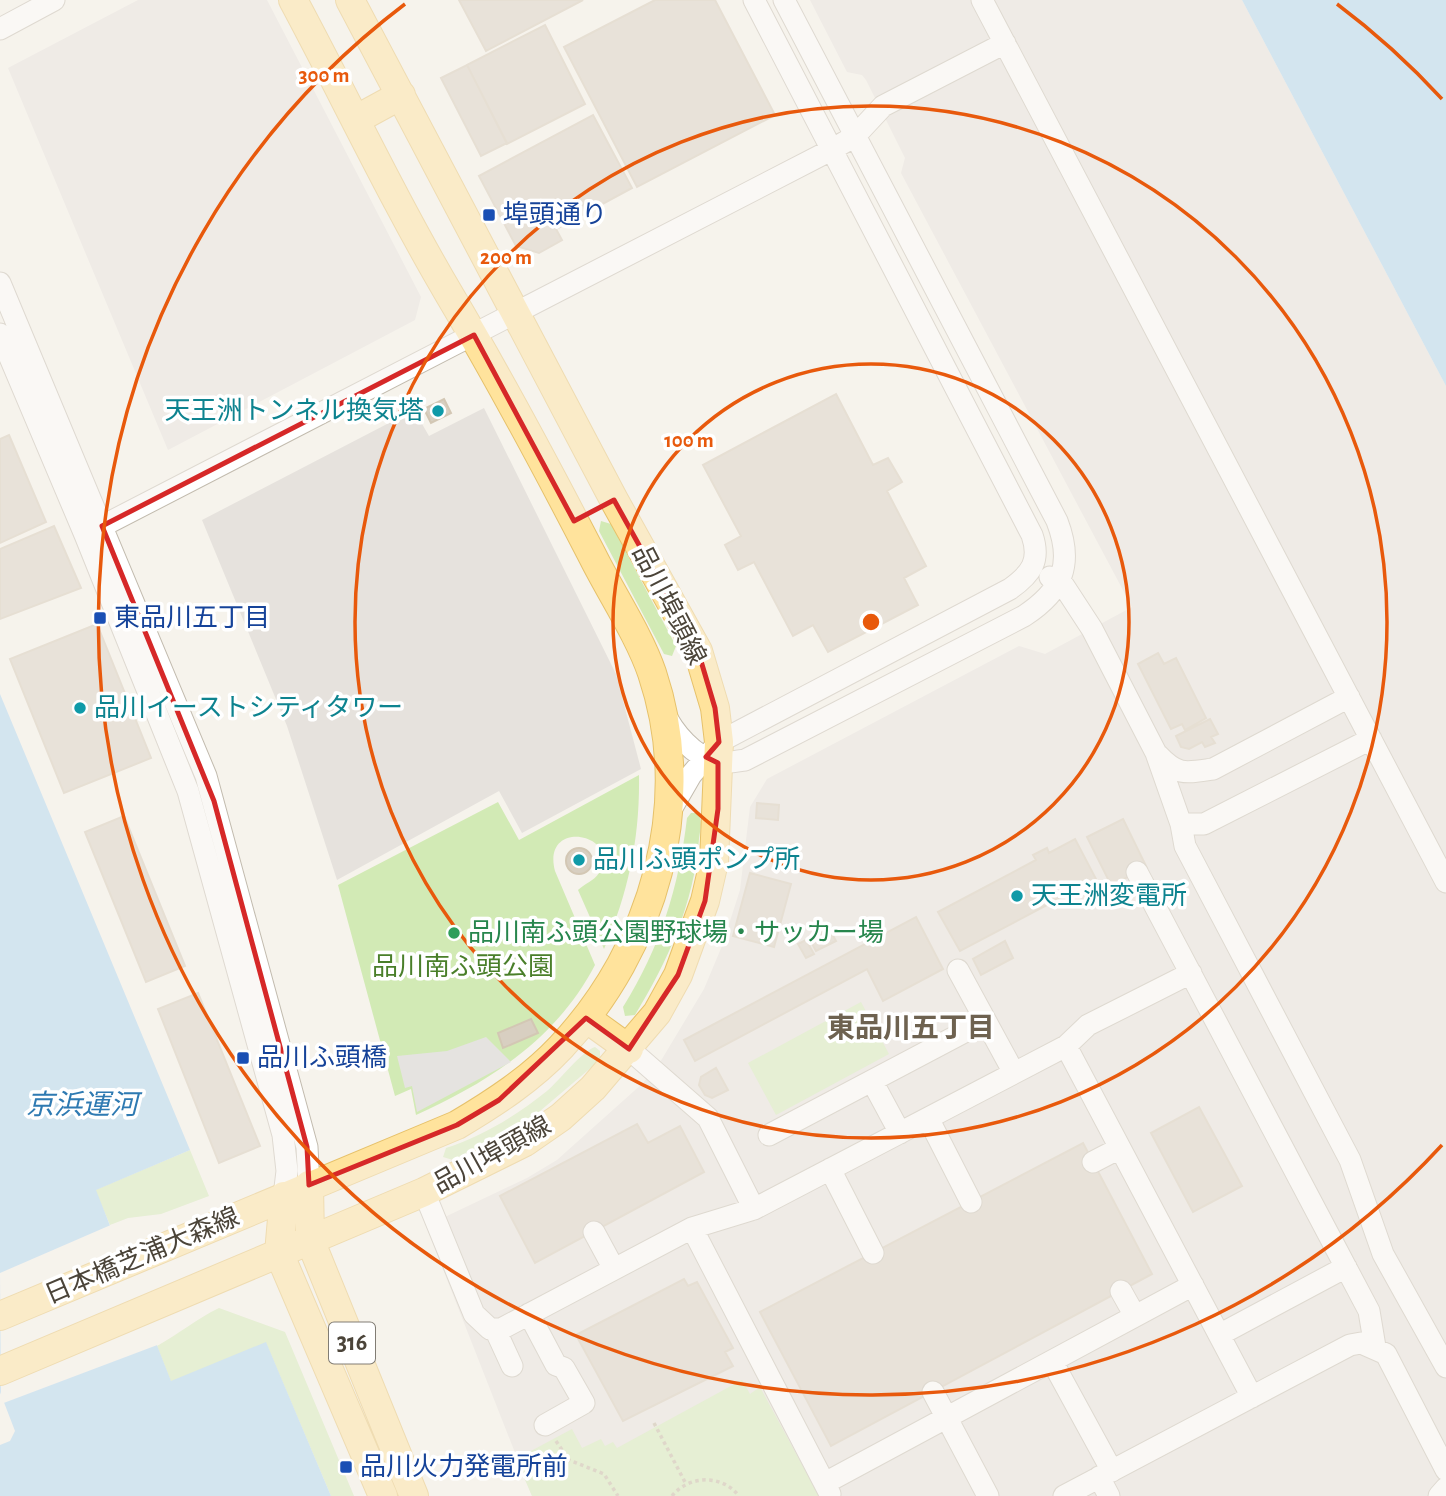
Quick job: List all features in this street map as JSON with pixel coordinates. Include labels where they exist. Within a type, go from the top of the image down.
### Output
[{"type":"main road","name":"品川埠頭線","points":[[293,0],[574,521],[651,671],[668,755],[669,813],[662,859],[642,923],[622,965],[586,1018],[560,1048],[499,1100],[457,1125],[296,1191]]},
{"type":"main road","name":"品川埠頭線","points":[[310,1240],[485,1164],[543,1130],[593,1088],[657,1013],[678,975],[705,901],[714,862],[715,709],[698,651],[614,500],[351,0]]},
{"type":"main road","points":[[357,119],[401,95]]},
{"type":"main road","points":[[574,521],[614,500]]},
{"type":"main road","points":[[586,1018],[629,1049]]},
{"type":"main road","name":"316","points":[[296,1191],[310,1240],[414,1496]]},
{"type":"main road","name":"日本橋芝浦大森線","points":[[296,1191],[279,1253],[383,1496]]},
{"type":"main road","name":"日本橋芝浦大森線","points":[[0,1316],[296,1191]]},
{"type":"main road","name":"日本橋芝浦大森線","points":[[0,1371],[310,1240]]},
{"type":"street","points":[[0,29],[54,0]]},
{"type":"street","points":[[669,813],[691,775],[714,754],[1003,593],[1032,570],[1036,558],[1032,535],[754,0]]},
{"type":"street","points":[[659,702],[669,723],[682,739],[714,754],[745,760],[1017,620],[1042,604],[1060,580],[1065,553],[1057,521],[784,0]]},
{"type":"street","points":[[982,0],[1446,882]]},
{"type":"street","points":[[94,531],[833,149],[855,136],[883,106],[1005,43]]},
{"type":"street","points":[[0,283],[94,531]]},
{"type":"street","points":[[0,334],[194,746],[214,801],[307,1147],[310,1163],[296,1191]]},
{"type":"street","points":[[1032,570],[1060,580],[1092,629],[1156,753],[1181,824],[1185,846],[1350,1160],[1382,1254],[1446,1367]]},
{"type":"street","points":[[1156,753],[1174,771],[1189,773],[1213,769],[1349,697]]},
{"type":"street","points":[[1181,824],[1204,824],[1371,739]]},
{"type":"street","points":[[1138,872],[1369,1311],[1375,1347]]},
{"type":"street","points":[[958,970],[1014,1073]]},
{"type":"street","points":[[424,1192],[474,1314],[490,1329],[501,1329],[692,1228],[754,1209],[1066,1046],[1088,1025],[1191,973]]},
{"type":"street","points":[[769,1136],[985,1021]]},
{"type":"street","points":[[1066,1046],[1252,1397]]},
{"type":"street","points":[[629,1049],[708,1118],[754,1209]]},
{"type":"street","points":[[872,1081],[900,1133]]},
{"type":"street","points":[[928,1118],[971,1202]]},
{"type":"street","points":[[1093,1162],[1120,1148]]},
{"type":"street","points":[[830,1169],[873,1253]]},
{"type":"street","points":[[692,1228],[828,1490],[947,1417],[1193,1285]]},
{"type":"street","points":[[594,1232],[614,1269]]},
{"type":"street","points":[[1219,1335],[1346,1267]]},
{"type":"street","points":[[1121,1291],[1135,1316]]},
{"type":"street","points":[[529,1314],[556,1365],[564,1368],[584,1403],[550,1432]]},
{"type":"street","points":[[495,1329],[513,1366]]},
{"type":"street","points":[[1064,1496],[1107,1481],[1252,1397],[1350,1345],[1362,1343],[1386,1354],[1446,1470]]},
{"type":"street","points":[[1052,1361],[1107,1481]]},
{"type":"street","points":[[933,1392],[988,1496]]},
{"type":"street","points":[[1439,1496],[1446,1488]]},
{"type":"path","points":[[654,1423],[686,1484]]},
{"type":"path","points":[[550,1432],[569,1460],[604,1474],[618,1496]]},
{"type":"path","points":[[672,1496],[686,1484],[715,1480],[726,1483],[738,1496]]},
{"type":"highlighted area","points":[[474,335],[574,521],[614,500],[698,651],[715,708],[719,742],[706,757],[718,763],[718,809],[705,901],[678,975],[629,1049],[586,1018],[499,1100],[457,1125],[309,1185],[307,1147],[214,801],[102,526]]},
{"type":"shaded area","points":[[138,0],[267,0],[421,297],[415,320],[168,450],[8,68]]},
{"type":"shaded area","points":[[810,0],[1242,0],[1446,386],[1446,1496],[532,1496],[426,1226],[527,1178],[557,1160],[643,1083],[662,1059],[704,989],[722,946],[740,890],[750,807],[767,779],[1019,646],[1045,654],[1132,607],[901,173],[905,158],[866,80],[862,75],[847,72]]},
{"type":"shaded area","points":[[484,408],[616,674],[641,769],[522,833],[499,791],[337,880],[287,726],[202,520],[414,410],[429,436]]},
{"type":"shaded area","points":[[486,1037],[511,1062],[417,1112],[412,1086],[405,1088],[397,1056],[447,1051]]},
{"type":"green space","points":[[601,521],[611,524],[676,646],[672,656],[664,654],[599,531]]},
{"type":"green space","name":"品川南ふ頭公園野球場・サッカー場","points":[[639,775],[631,864],[620,906],[604,949],[578,890],[599,873],[603,859],[600,848],[580,837],[569,838],[559,843],[554,854],[555,871],[595,965],[579,991],[561,1015],[519,1055],[470,1088],[416,1115],[411,1089],[395,1096],[338,885],[498,802],[519,840]]},
{"type":"green space","points":[[691,813],[698,813],[701,826],[692,886],[678,931],[635,1015],[625,1016],[623,1007],[647,962],[666,916],[679,868],[687,818]]},
{"type":"green space","points":[[861,1002],[889,1054],[776,1115],[748,1063]]},
{"type":"green space","points":[[595,1047],[600,1051],[600,1060],[533,1117],[453,1160],[443,1157],[446,1148],[486,1131],[536,1100],[584,1054]]},
{"type":"green space","points":[[190,1150],[209,1196],[161,1214],[128,1218],[110,1225],[95,1190]]},
{"type":"green space","points":[[219,1308],[285,1332],[354,1496],[331,1496],[266,1343],[171,1382],[157,1346]]},
{"type":"green space","points":[[742,1380],[750,1394],[760,1387],[819,1496],[532,1496],[516,1459],[572,1429],[582,1448],[601,1439],[605,1446],[613,1442],[617,1448]]},
{"type":"water","points":[[1242,0],[1446,0],[1446,386]]},
{"type":"water","name":"京浜運河","points":[[0,694],[190,1150],[96,1190],[171,1381],[266,1342],[331,1496],[0,1496],[0,1445],[10,1441],[15,1431],[0,1392]]},
{"type":"pier","points":[[113,1224],[160,1344],[1,1404],[0,1273]]},
{"type":"building","points":[[459,0],[583,0],[486,51]]},
{"type":"building","points":[[655,0],[715,0],[775,115],[637,187],[564,47]]},
{"type":"building","points":[[545,25],[585,104],[507,144],[467,65]]},
{"type":"building","points":[[467,65],[507,143],[481,156],[441,78]]},
{"type":"building","points":[[593,115],[632,188],[556,229],[562,240],[539,253],[516,246],[479,176]]},
{"type":"building","points":[[836,394],[873,465],[888,458],[902,482],[887,491],[926,566],[904,578],[918,605],[828,652],[813,625],[793,636],[754,562],[738,570],[725,545],[741,536],[703,465]]},
{"type":"building","name":"天王洲トンネル換気塔","points":[[444,399],[451,413],[431,423],[424,409]]},
{"type":"building","points":[[9,435],[46,522],[0,543],[0,439]]},
{"type":"building","points":[[54,526],[81,588],[0,619],[0,549]]},
{"type":"building","name":"品川イーストシティタワー","points":[[97,624],[151,758],[64,793],[10,659]]},
{"type":"building","points":[[1158,653],[1164,664],[1176,658],[1206,718],[1185,730],[1182,724],[1171,729],[1138,664]]},
{"type":"building","points":[[1210,719],[1218,734],[1211,737],[1215,743],[1205,747],[1202,742],[1189,749],[1181,747],[1176,736]]},
{"type":"building","points":[[757,803],[779,805],[778,820],[756,818]]},
{"type":"building","points":[[124,816],[185,966],[146,982],[85,832]]},
{"type":"building","points":[[1123,819],[1147,868],[1111,885],[1087,837]]},
{"type":"building","name":"天王洲変電所","points":[[1075,839],[1096,879],[960,951],[938,912],[1036,860],[1033,855],[1047,848],[1049,853]]},
{"type":"building","name":"品川ふ頭ポンプ所","points":[[579,848],[588,852],[592,861],[588,870],[579,874],[570,870],[566,861],[570,852]]},
{"type":"building","points":[[750,873],[791,884],[774,947],[733,936]]},
{"type":"building","points":[[916,917],[943,969],[883,1001],[867,969],[695,1061],[684,1040]]},
{"type":"building","points":[[829,928],[836,941],[816,951],[809,938]]},
{"type":"building","points":[[806,940],[814,954],[806,958],[798,944]]},
{"type":"building","points":[[1005,941],[1013,958],[981,975],[973,959]]},
{"type":"building","points":[[198,993],[260,1146],[219,1163],[158,1009]]},
{"type":"building","points":[[531,1019],[538,1033],[503,1048],[498,1033]]},
{"type":"building","points":[[716,1068],[728,1090],[712,1098],[705,1095],[699,1085],[701,1077]]},
{"type":"building","points":[[1199,1107],[1242,1186],[1193,1212],[1151,1133]]},
{"type":"building","points":[[637,1124],[648,1143],[680,1126],[704,1172],[535,1263],[500,1196]]},
{"type":"building","points":[[1083,1143],[1152,1274],[831,1446],[760,1312]]},
{"type":"building","points":[[684,1279],[688,1286],[697,1282],[733,1348],[725,1352],[733,1366],[623,1421],[576,1335]]},
{"type":"place","name":"埠頭通り","points":[[489,215]]},
{"type":"place","name":"天王洲トンネル換気塔","points":[[438,411]]},
{"type":"place","name":"東品川五丁目","points":[[100,618]]},
{"type":"place","name":"品川イーストシティタワー","points":[[80,708]]},
{"type":"place","name":"品川ふ頭ポンプ所","points":[[579,860]]},
{"type":"place","name":"天王洲変電所","points":[[1017,896]]},
{"type":"place","name":"品川南ふ頭公園野球場・サッカー場","points":[[454,933]]},
{"type":"place","name":"品川ふ頭橋","points":[[243,1058]]},
{"type":"place","name":"品川火力発電所前","points":[[346,1467]]},
{"type":"district","name":"東品川五丁目","points":[[911,1029]]},
{"type":"park label","name":"品川南ふ頭公園","points":[[463,967]]}]
